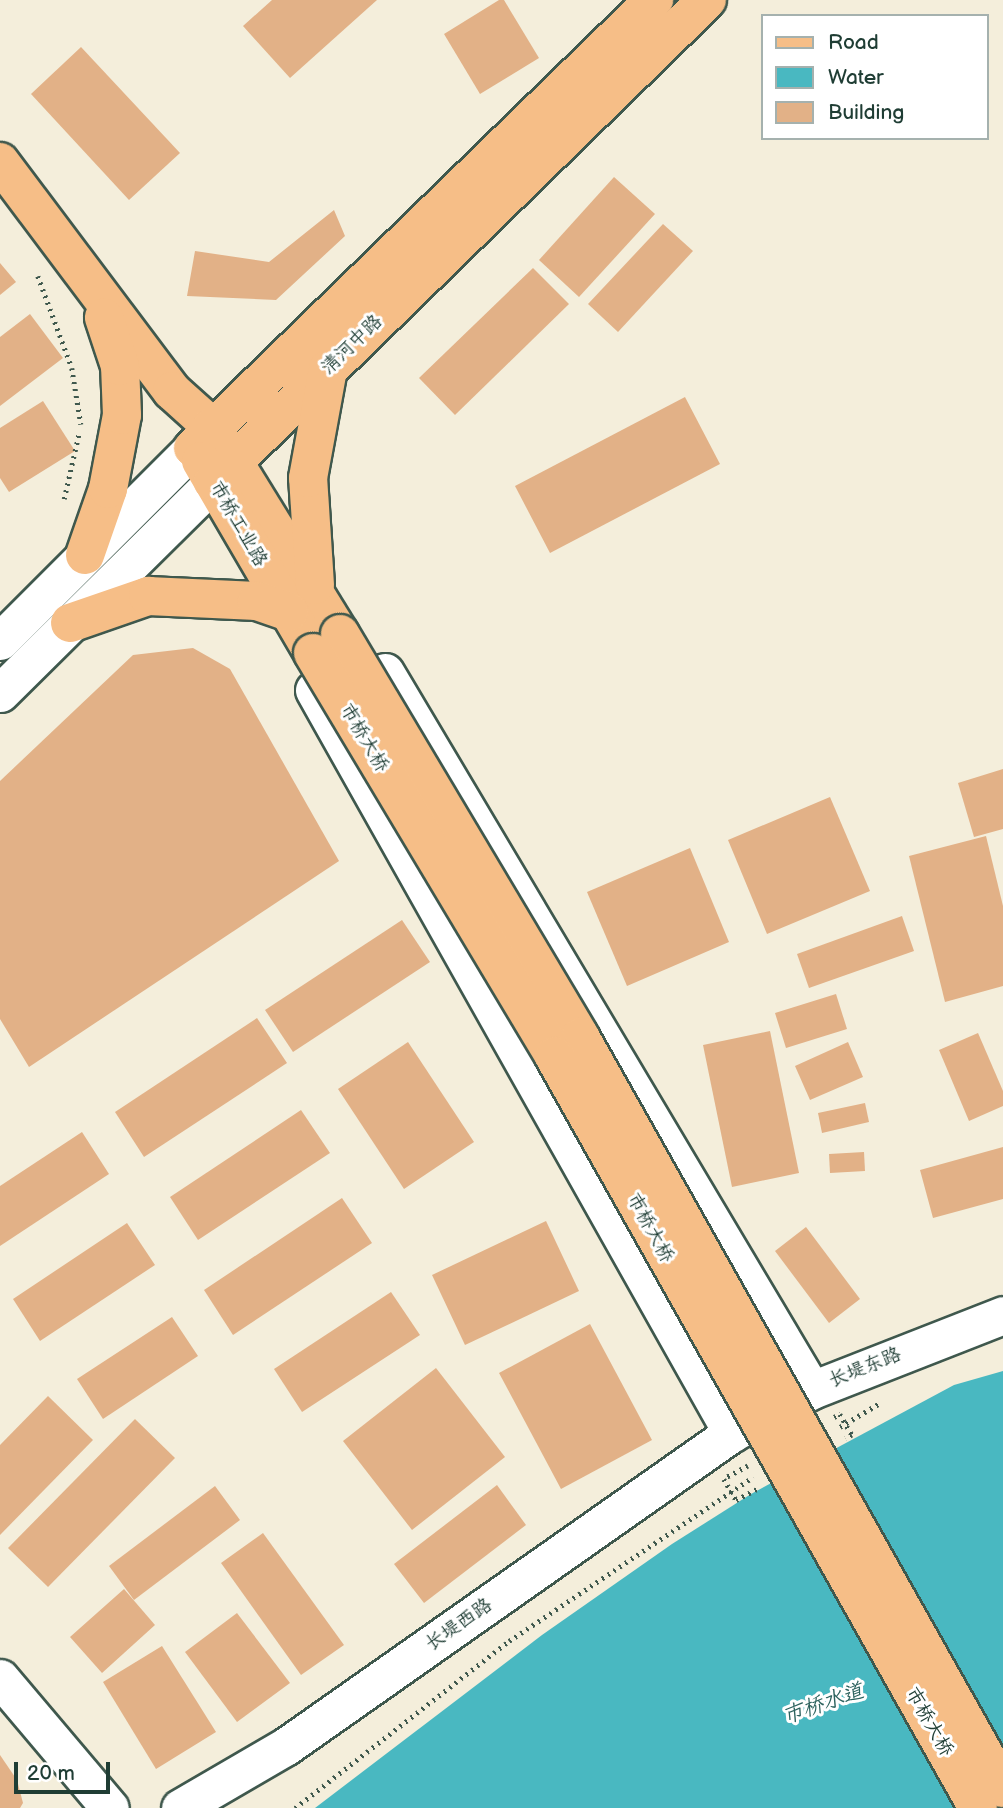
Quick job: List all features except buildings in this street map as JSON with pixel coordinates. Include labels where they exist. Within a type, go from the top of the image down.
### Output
[{"type":"main road","name":"清河中路","points":[[203,438],[654,0]]},
{"type":"main road","name":"清河中路","points":[[223,472],[707,0]]},
{"type":"main road","name":"市桥工业路","points":[[0,162],[172,391],[327,643]]},
{"type":"main road","points":[[85,555],[108,489],[122,415],[120,366],[94,289]]},
{"type":"main road","points":[[70,623],[148,596],[303,605],[309,558],[307,478],[328,369]]},
{"type":"main road","name":"市桥大桥","points":[[327,643],[580,1037],[1003,1788]]},
{"type":"main road","name":"市桥大桥","points":[[327,643],[554,1056],[978,1808]]},
{"type":"street","name":"清河中路","points":[[0,641],[203,438]]},
{"type":"street","name":"清河中路","points":[[0,693],[223,472]]},
{"type":"street","points":[[732,1433],[299,664],[303,605],[356,623],[811,1390]]},
{"type":"street","name":"长堤东路","points":[[732,1433],[811,1390],[1003,1315]]},
{"type":"street","name":"长堤西路","points":[[180,1808],[285,1747],[732,1433]]},
{"type":"street","points":[[0,1678],[110,1808]]},
{"type":"path","points":[[31,265],[72,368],[82,422],[63,503]]},
{"type":"path","points":[[836,1429],[890,1398]]},
{"type":"path","points":[[295,1808],[509,1641],[705,1505],[764,1471]]},
{"type":"water","name":"市桥水道","points":[[1003,1371],[1003,1808],[315,1808],[542,1635],[672,1544],[751,1494],[954,1385]]}]
